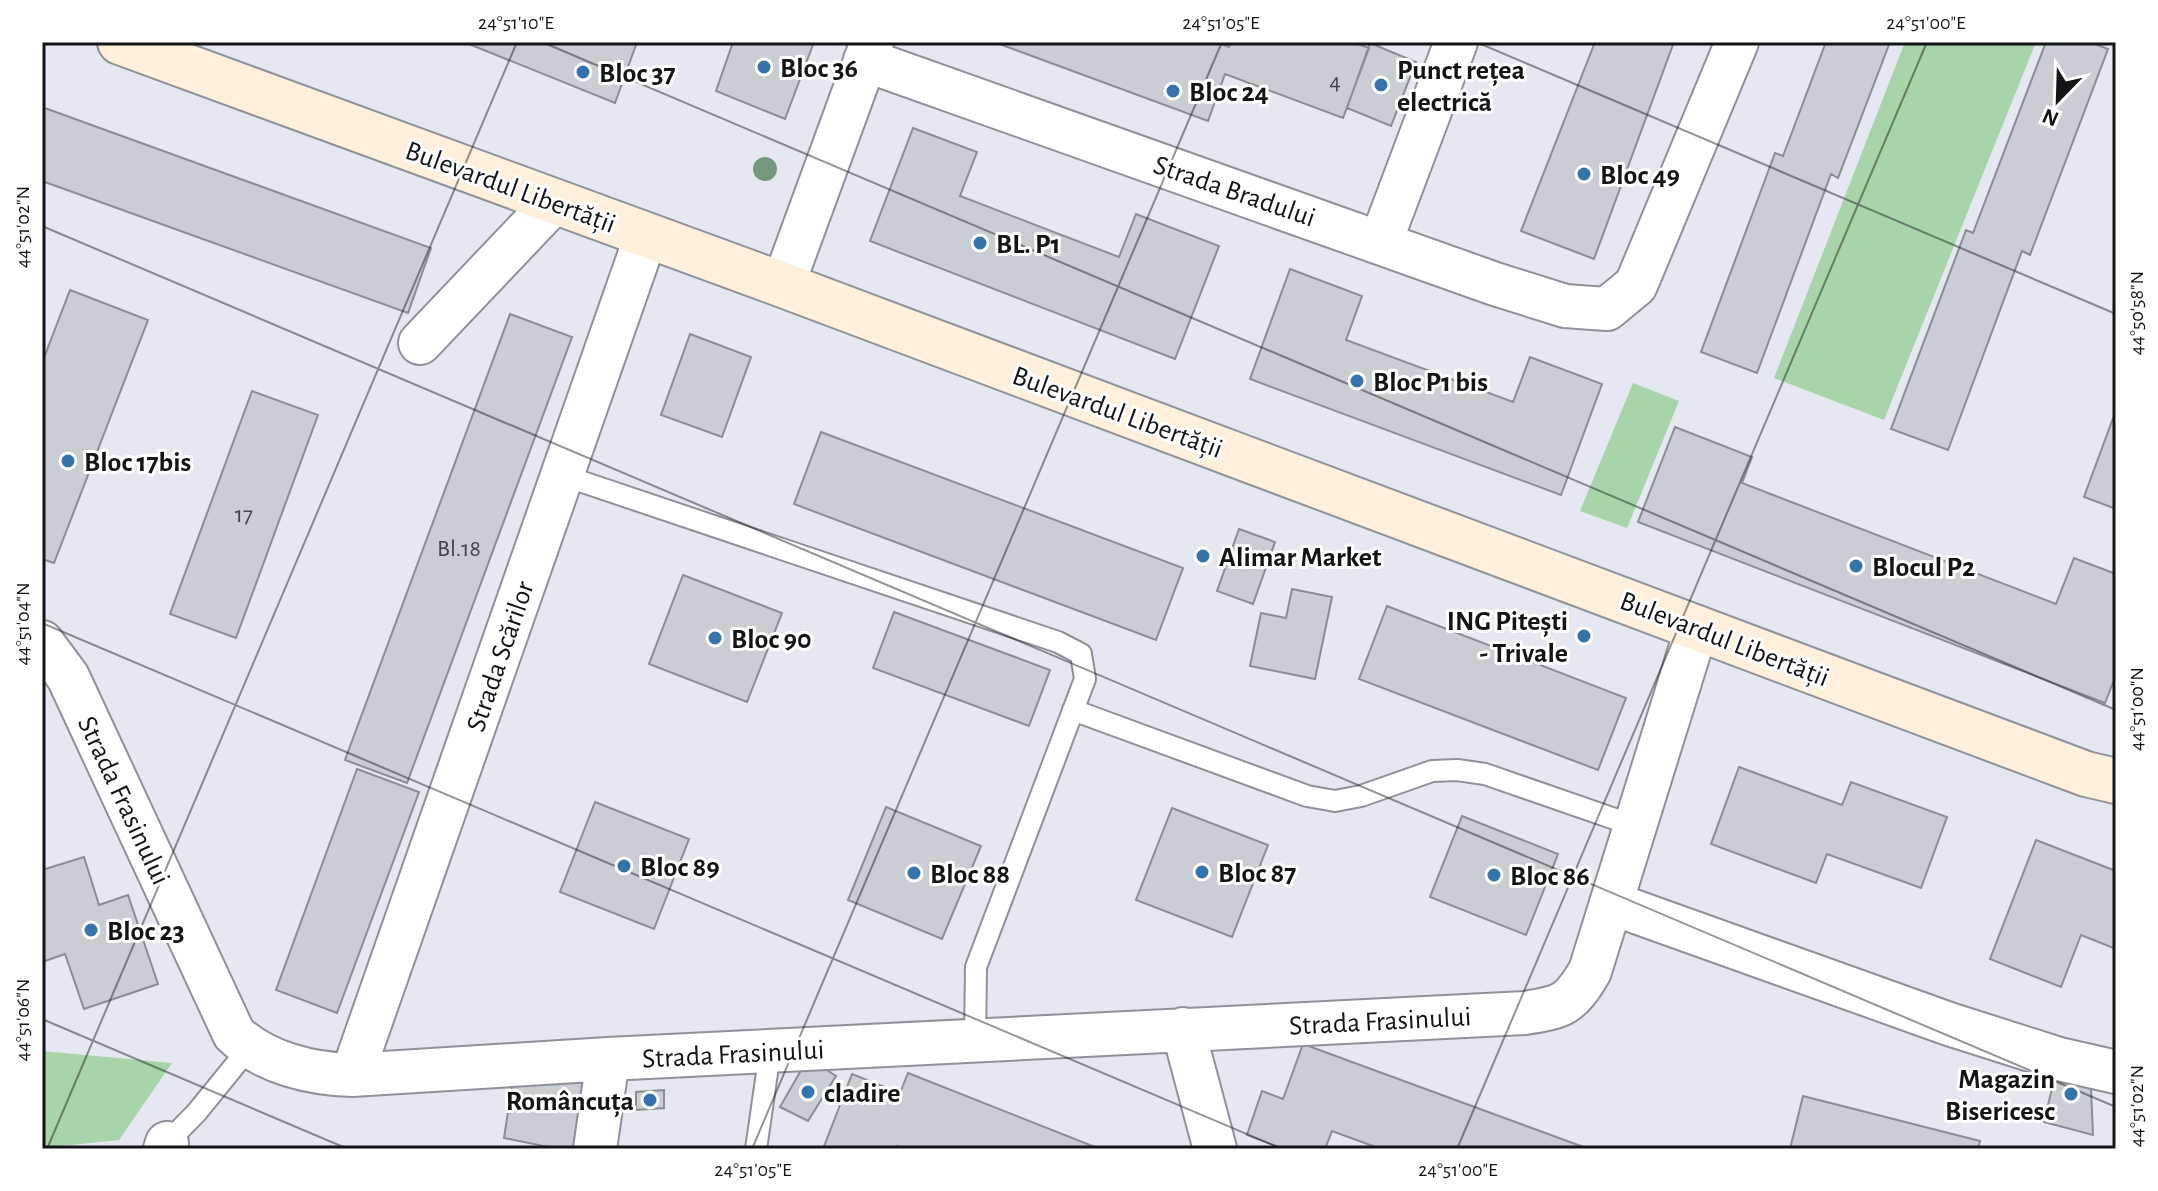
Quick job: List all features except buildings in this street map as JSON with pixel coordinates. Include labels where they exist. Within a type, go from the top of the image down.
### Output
[{"type":"main road","name":"Bulevardul Libertății","points":[[120,42],[783,285],[2086,774],[2116,781]]},
{"type":"street","points":[[1381,241],[1456,42]]},
{"type":"street","name":"Strada Bradului","points":[[783,285],[868,51],[1428,260],[1565,306],[1607,309],[1636,285],[1737,42]]},
{"type":"street","points":[[420,343],[554,202]]},
{"type":"street","name":"Strada Scărilor","points":[[352,1075],[646,236]]},
{"type":"street","name":"Strada Frasinului","points":[[42,642],[68,677],[234,1034],[249,1048],[283,1063],[330,1075],[352,1075],[608,1059],[1525,1013],[1556,1008],[1576,994],[1590,971],[1697,627]]},
{"type":"street","points":[[1611,903],[1949,1024],[2059,1059],[2116,1072]]},
{"type":"street","points":[[1183,1029],[1215,1149]]},
{"type":"street","points":[[595,1149],[608,1059]]},
{"type":"lane","points":[[562,475],[1058,642],[1081,654],[1085,679],[976,967],[975,1041]]},
{"type":"lane","points":[[1073,710],[1307,796],[1335,801],[1361,796],[1432,771],[1457,770],[1485,774],[1635,826]]},
{"type":"lane","points":[[165,1147],[249,1048]]},
{"type":"lane","points":[[756,1149],[770,1052]]},
{"type":"green space","points":[[1905,42],[2036,42],[1884,420],[1774,378]]},
{"type":"green space","points":[[1633,383],[1679,401],[1627,528],[1580,511]]},
{"type":"green space","points":[[42,1051],[172,1063],[119,1140],[42,1148]]},
{"type":"place","name":"Bloc 36","points":[[764,67]]},
{"type":"place","name":"Bloc 37","points":[[583,72]]},
{"type":"place","name":"Punct rețea electrică","points":[[1381,85]]},
{"type":"place","name":"Bloc 24","points":[[1173,91]]},
{"type":"place","name":"Bloc 49","points":[[1584,174]]},
{"type":"place","name":"BL. P1","points":[[980,243]]},
{"type":"place","name":"Bloc P1 bis","points":[[1357,381]]},
{"type":"place","name":"Bloc 17bis","points":[[68,461]]},
{"type":"place","name":"Alimar Market","points":[[1203,556]]},
{"type":"place","name":"Blocul P2","points":[[1856,566]]},
{"type":"place","name":"ING Pitești - Trivale","points":[[1584,636]]},
{"type":"place","name":"Bloc 90","points":[[715,638]]},
{"type":"place","name":"Bloc 89","points":[[624,866]]},
{"type":"place","name":"Bloc 87","points":[[1202,872]]},
{"type":"place","name":"Bloc 88","points":[[914,873]]},
{"type":"place","name":"Bloc 86","points":[[1494,875]]},
{"type":"place","name":"Bloc 23","points":[[91,930]]},
{"type":"place","name":"cladire","points":[[808,1092]]},
{"type":"place","name":"Magazin Bisericesc","points":[[2071,1094]]},
{"type":"place","name":"Româncuța","points":[[650,1100]]}]
